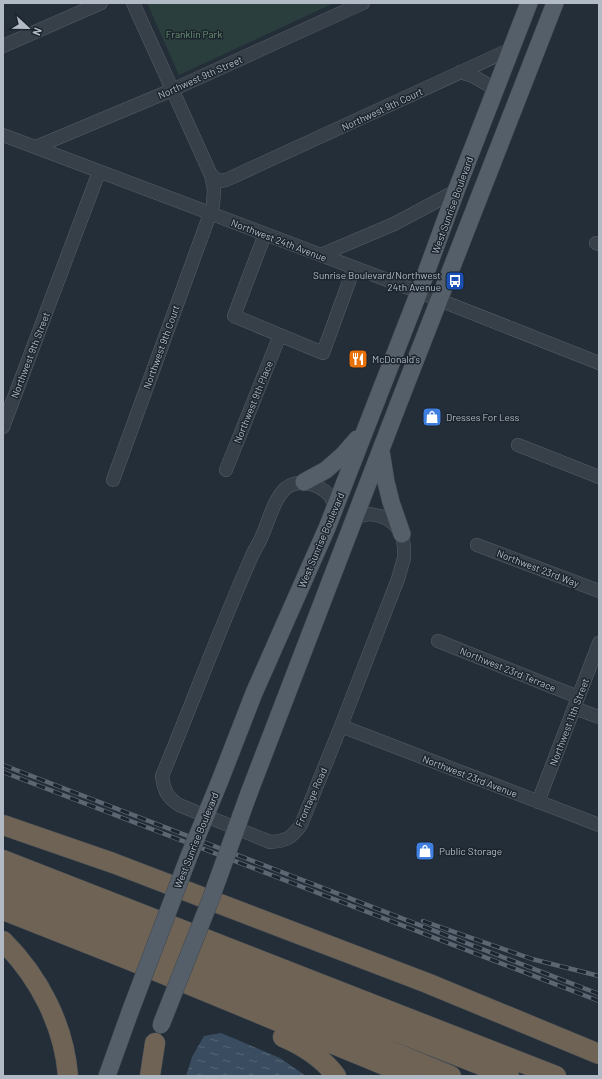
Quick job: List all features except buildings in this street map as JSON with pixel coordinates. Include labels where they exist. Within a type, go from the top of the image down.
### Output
[{"type":"highway","points":[[3,825],[58,843],[427,983],[599,1054]]},
{"type":"highway","points":[[3,860],[556,1076]]},
{"type":"highway","points":[[3,877],[508,1076]]},
{"type":"highway","points":[[3,893],[451,1076]]},
{"type":"highway","points":[[3,910],[411,1076]]},
{"type":"highway","points":[[3,942],[23,963],[46,999],[61,1037],[68,1076]]},
{"type":"highway","points":[[127,960],[196,1000],[302,1046],[324,1062],[336,1076]]},
{"type":"highway","points":[[150,1076],[155,1043]]},
{"type":"main road","name":"West Sunrise Boulevard","points":[[107,1076],[177,888],[254,694],[327,528],[366,430],[529,3]]},
{"type":"main road","points":[[142,1076],[210,901],[249,793],[381,449],[555,3]]},
{"type":"main road","points":[[304,482],[326,470],[337,461],[366,430]]},
{"type":"main road","points":[[381,449],[386,482],[402,534]]},
{"type":"street","points":[[3,46],[100,3]]},
{"type":"street","points":[[133,3],[172,90],[217,178]]},
{"type":"street","name":"Northwest 9th Street","points":[[36,147],[172,90],[363,3]]},
{"type":"street","name":"Northwest 9th Court","points":[[113,480],[212,209],[217,178],[511,49]]},
{"type":"street","points":[[460,72],[473,76],[490,86],[494,95]]},
{"type":"street","name":"Northwest 24th Avenue","points":[[3,135],[99,172],[212,209],[264,234],[419,292],[599,363]]},
{"type":"street","name":"Northwest 9th Street","points":[[3,427],[99,172]]},
{"type":"street","points":[[321,255],[394,224],[456,191]]},
{"type":"street","points":[[264,234],[234,316],[323,353],[354,268]]},
{"type":"street","name":"Northwest 9th Place","points":[[226,470],[280,335]]},
{"type":"street","points":[[518,445],[599,477]]},
{"type":"street","points":[[304,482],[322,489],[330,496],[335,507]]},
{"type":"street","name":"Frontage Road","points":[[304,482],[296,483],[288,487],[281,494],[273,510],[262,537],[251,557],[162,776],[164,787],[170,798],[180,805],[270,842],[282,841],[292,837],[301,825],[402,568],[404,547],[402,534]]},
{"type":"street","points":[[355,517],[370,514],[386,518],[402,534]]},
{"type":"street","name":"Northwest 23rd Way","points":[[477,545],[599,591]]},
{"type":"street","name":"Northwest 23rd Terrace","points":[[438,641],[576,702],[599,718]]},
{"type":"street","name":"Northwest 11th Street","points":[[538,802],[599,643]]},
{"type":"street","name":"Northwest 23rd Avenue","points":[[341,726],[599,825]]},
{"type":"green space","name":"Franklin Park","points":[[147,3],[334,3],[179,75]]},
{"type":"water","points":[[221,1033],[280,1058],[306,1076],[186,1076],[192,1057],[204,1036]]},
{"type":"railway","points":[[3,765],[599,994]]},
{"type":"railway","points":[[3,772],[599,1001]]},
{"type":"railway","points":[[423,921],[532,959],[599,976]]},
{"type":"place","name":"Sunrise Boulevard/Northwest 24th Avenue","points":[[455,281]]},
{"type":"place","name":"McDonald's","points":[[358,359]]},
{"type":"place","name":"Dresses For Less","points":[[432,417]]},
{"type":"place","name":"Public Storage","points":[[425,851]]}]
